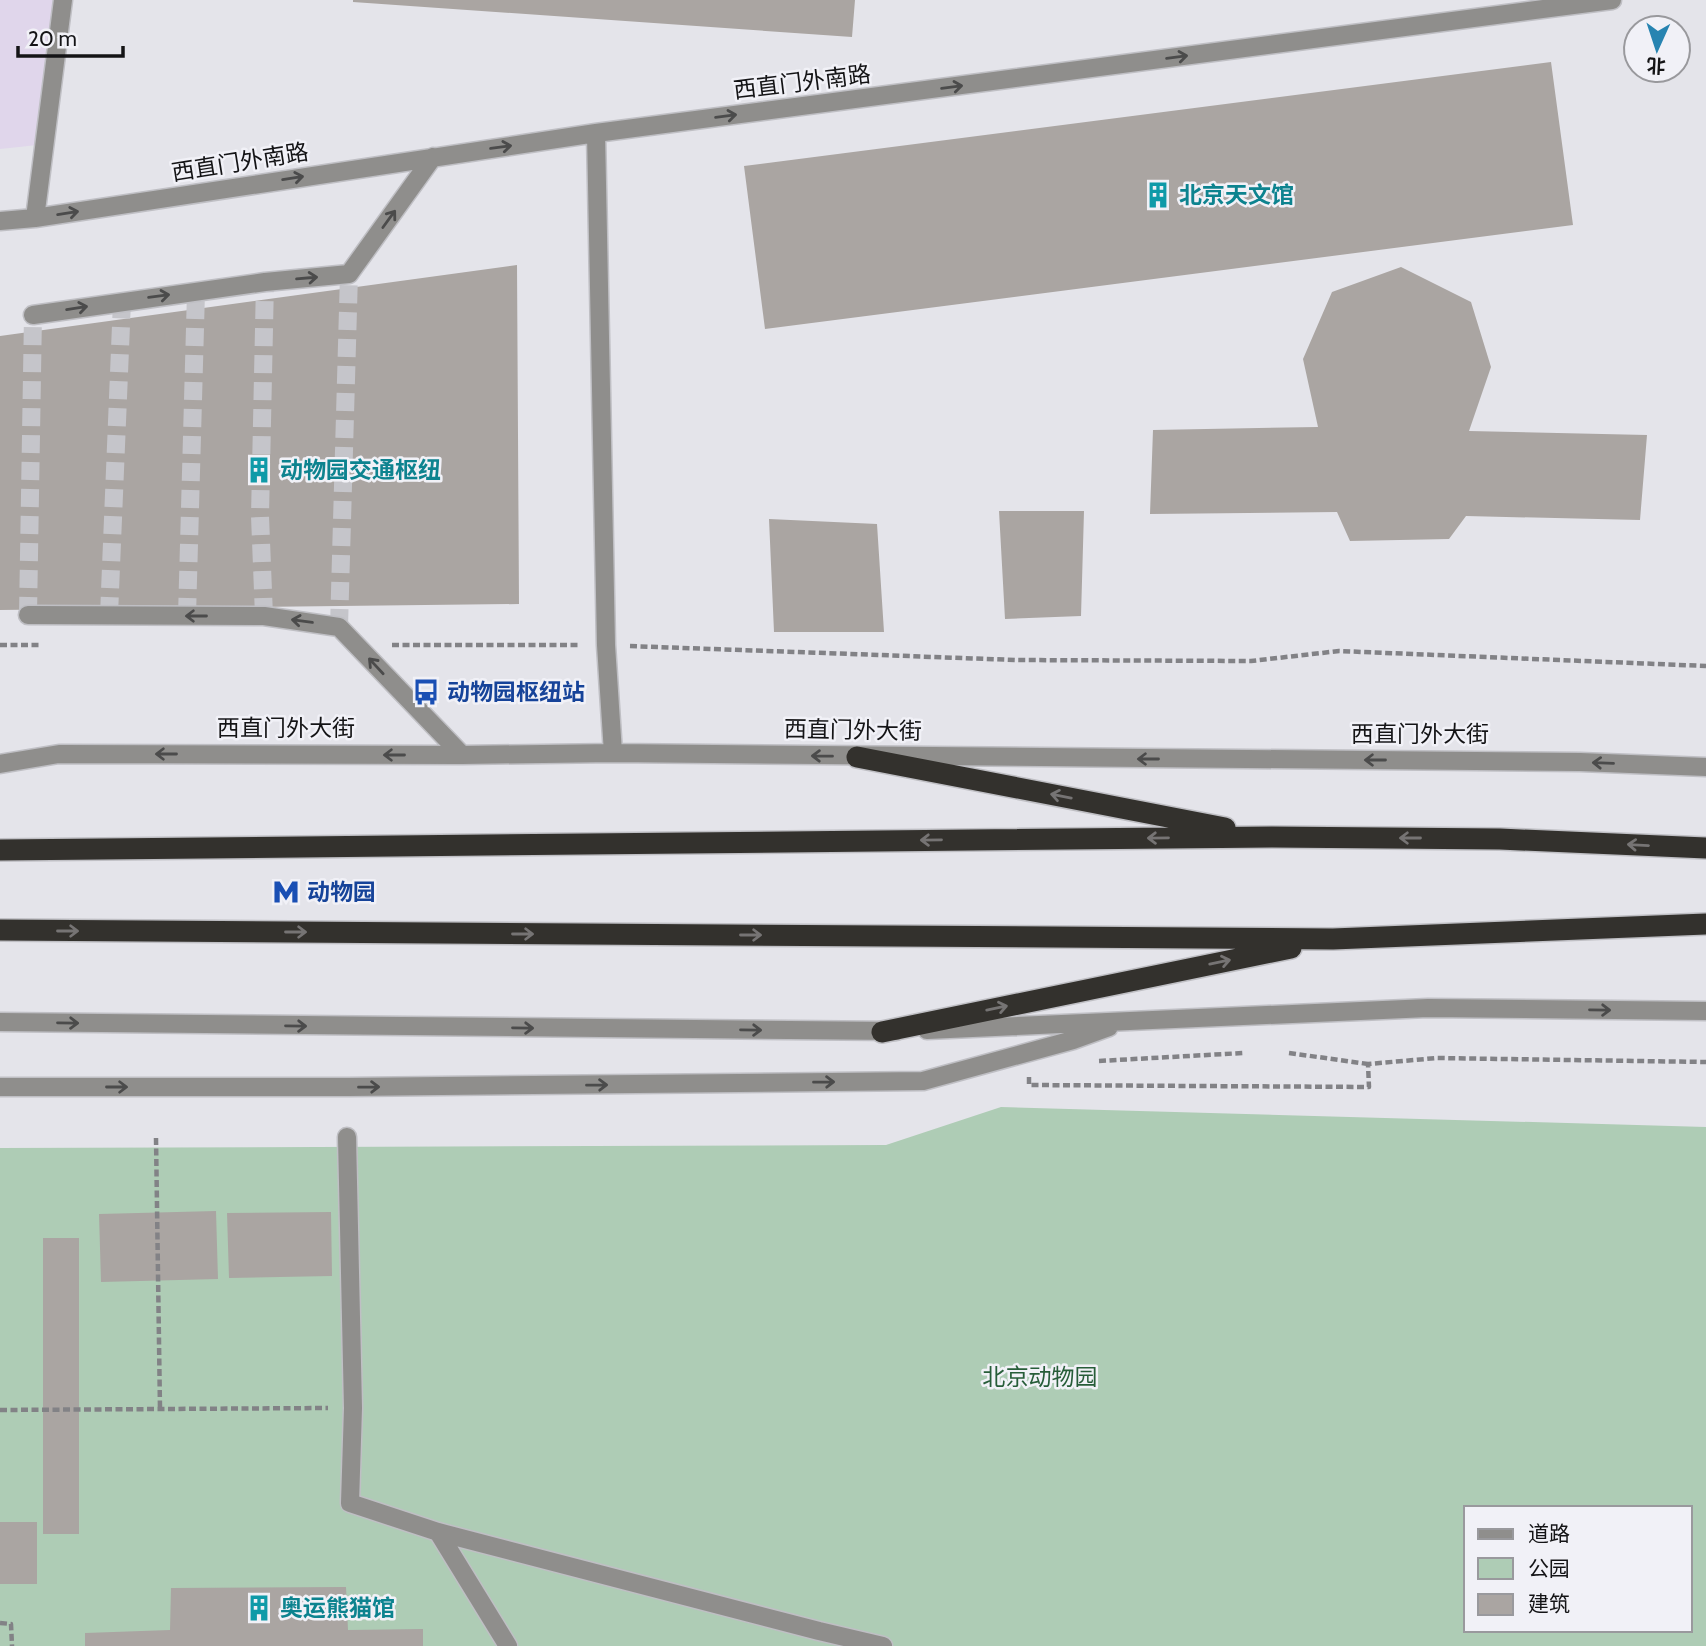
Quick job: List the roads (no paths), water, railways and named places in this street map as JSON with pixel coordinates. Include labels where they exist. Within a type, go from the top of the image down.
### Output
[{"type":"highway","points":[[857,757],[1272,837]]},
{"type":"highway","points":[[0,850],[1272,837],[1500,839],[1706,848]]},
{"type":"highway","points":[[0,930],[1333,939],[1706,924]]},
{"type":"highway","points":[[882,1032],[1333,939]]},
{"type":"street","points":[[36,218],[63,0]]},
{"type":"street","name":"西直门外南路","points":[[0,221],[36,218],[596,134],[1612,0]]},
{"type":"street","points":[[596,134],[606,645],[613,753]]},
{"type":"street","points":[[33,315],[265,282],[349,274],[433,157]]},
{"type":"street","points":[[28,615],[264,616],[339,626],[462,755]]},
{"type":"street","name":"西直门外大街","points":[[0,764],[60,754],[613,753],[1580,762],[1706,767]]},
{"type":"street","points":[[0,754],[60,754]]},
{"type":"street","points":[[0,1023],[882,1032],[1428,1008],[1706,1011]]},
{"type":"street","points":[[0,1087],[362,1087],[923,1081],[1073,1040],[1126,1021]]},
{"type":"street","points":[[347,1137],[353,1408],[350,1503],[438,1532],[883,1646]]},
{"type":"street","points":[[438,1532],[508,1646]]},
{"type":"tunnel","points":[[339,627],[349,274]]},
{"type":"tunnel","points":[[264,616],[260,516],[265,282]]},
{"type":"tunnel","points":[[187,616],[196,292]]},
{"type":"tunnel","points":[[109,615],[122,301]]},
{"type":"tunnel","points":[[28,615],[33,315]]},
{"type":"place","name":"北京天文馆","points":[[1158,195]]},
{"type":"place","name":"动物园交通枢纽","points":[[259,470]]},
{"type":"place","name":"动物园枢纽站","points":[[426,692]]},
{"type":"place","name":"动物园","points":[[286,892]]},
{"type":"place","name":"奥运熊猫馆","points":[[259,1608]]},
{"type":"park label","name":"北京动物园","points":[[1040,1377]]}]
